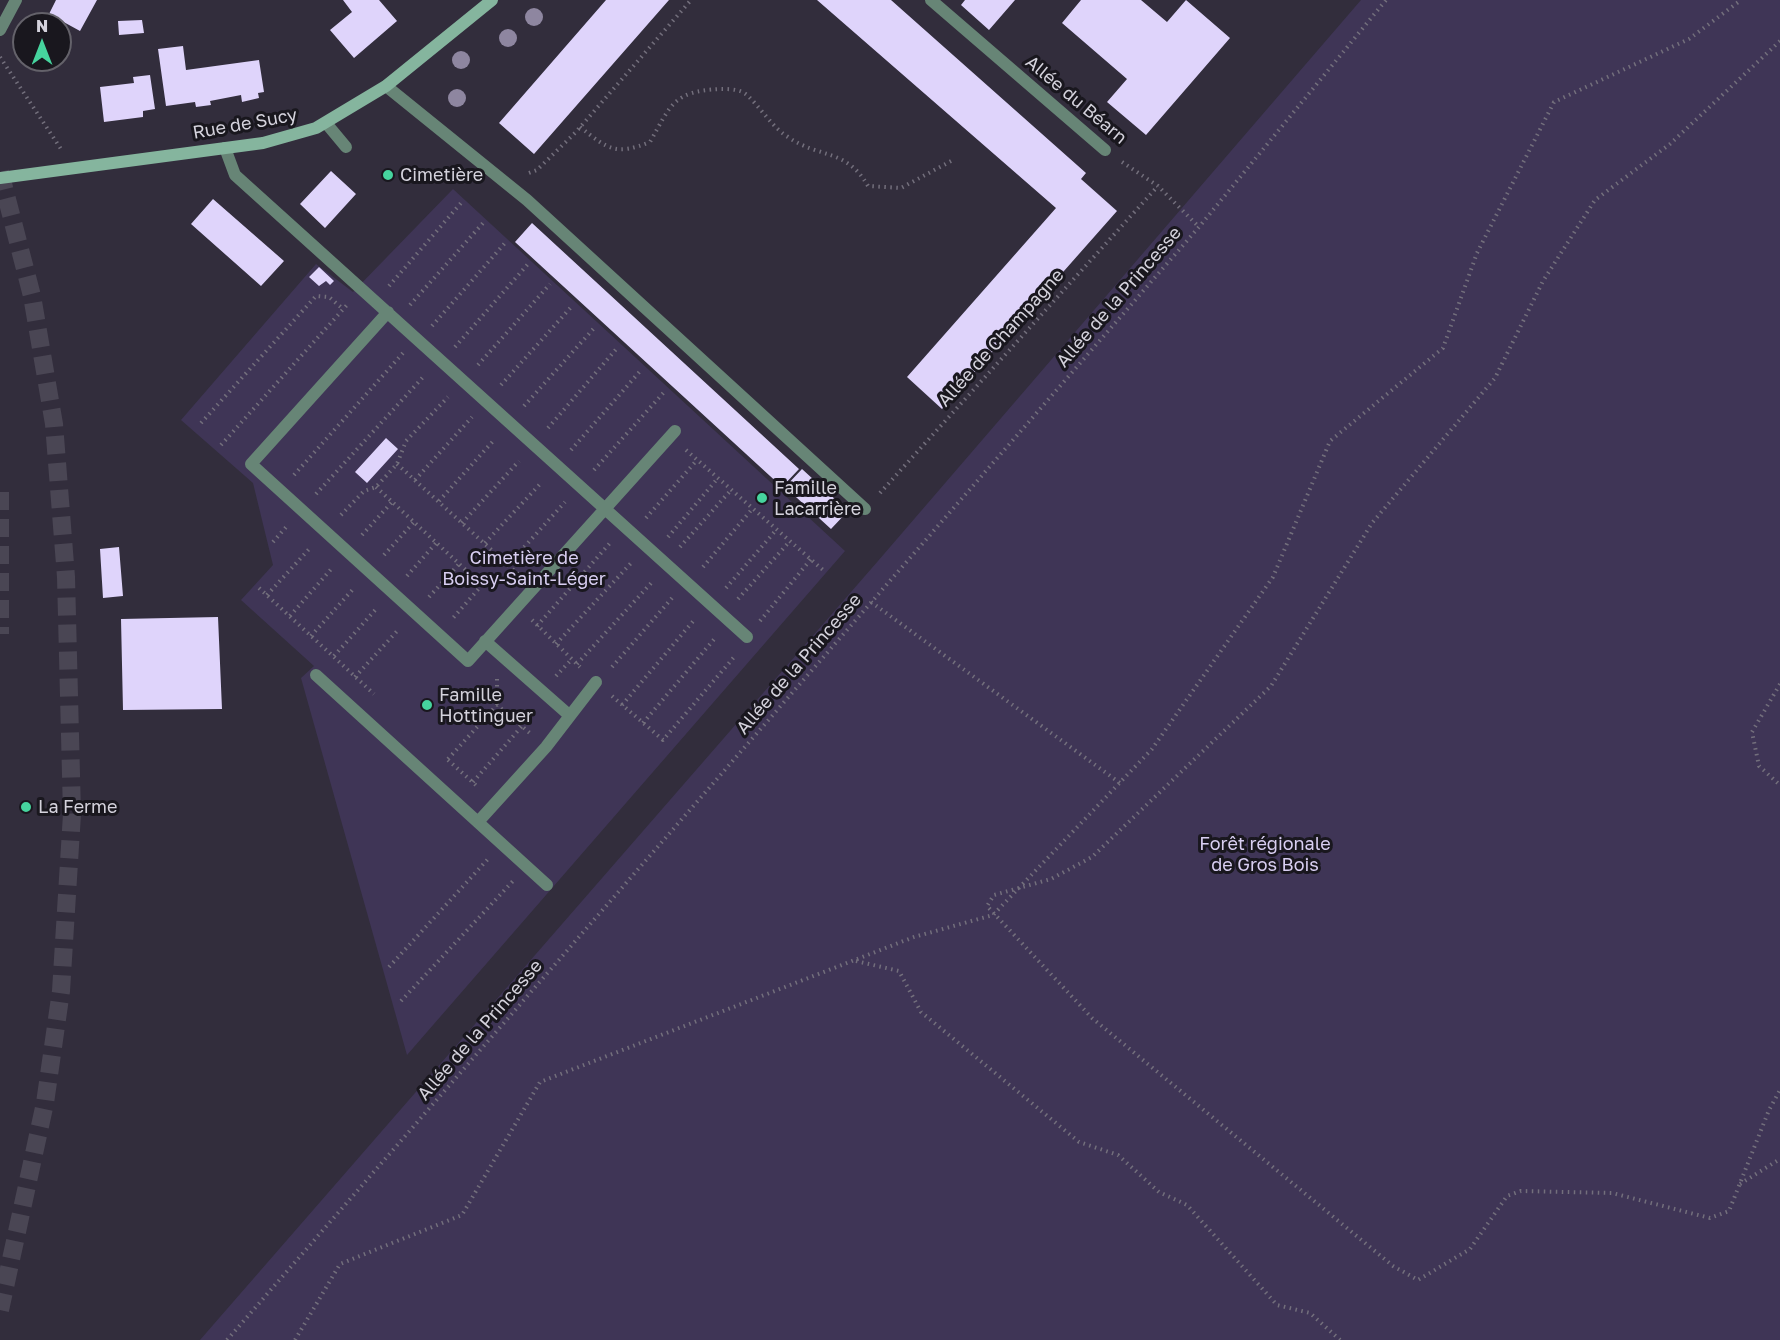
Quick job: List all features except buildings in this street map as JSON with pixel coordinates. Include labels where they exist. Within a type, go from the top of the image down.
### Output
[{"type":"main road","name":"Rue de Sucy","points":[[0,178],[263,142],[316,128],[386,86],[492,0]]},
{"type":"street","points":[[0,30],[16,0]]},
{"type":"street","name":"Allée du Béarn","points":[[931,0],[1105,150]]},
{"type":"street","points":[[386,86],[506,183],[865,509]]},
{"type":"street","points":[[326,123],[346,147]]},
{"type":"street","points":[[225,148],[235,175],[747,637]]},
{"type":"street","points":[[392,316],[251,464],[468,661],[673,434]]},
{"type":"street","points":[[485,641],[569,715]]},
{"type":"street","points":[[316,675],[547,885]]},
{"type":"street","points":[[478,822],[546,747],[569,715],[597,683]]},
{"type":"path","points":[[506,183],[537,170],[580,127],[691,0]]},
{"type":"path","name":"Allée de la Princesse","points":[[227,1340],[1199,227],[1386,0]]},
{"type":"path","points":[[295,1340],[340,1264],[462,1215],[540,1082],[914,937],[993,915],[1152,749],[1273,577],[1330,441],[1443,348],[1477,253],[1554,102],[1689,39],[1741,0]]},
{"type":"path","points":[[1780,41],[1670,144],[1595,200],[1543,281],[1495,378],[1372,523],[1271,686],[1092,857],[1052,879],[994,895],[987,906],[1092,1018],[1393,1266],[1418,1280],[1470,1249],[1507,1196],[1521,1191],[1612,1193],[1710,1218],[1729,1211],[1780,1090]]},
{"type":"path","points":[[0,57],[61,145],[60,171]]},
{"type":"path","points":[[580,127],[609,150],[632,149],[650,142],[666,110],[678,99],[697,90],[729,89],[745,93],[788,137],[819,152],[845,159],[859,170],[868,186],[901,188],[953,160]]},
{"type":"path","name":"Allée du Béarn","points":[[1105,150],[1158,186],[1199,227]]},
{"type":"path","name":"Allée de Champagne","points":[[865,509],[1158,186]]},
{"type":"path","points":[[375,301],[461,203]]},
{"type":"path","points":[[392,316],[483,223]]},
{"type":"path","points":[[280,491],[505,243]]},
{"type":"path","points":[[273,542],[528,264]]},
{"type":"path","points":[[267,595],[364,491],[376,487],[397,464],[406,441],[464,381],[550,284]]},
{"type":"path","points":[[221,445],[362,288]]},
{"type":"path","points":[[201,423],[316,296],[329,297],[343,309]]},
{"type":"path","points":[[673,434],[697,460],[823,570]]},
{"type":"path","points":[[537,626],[697,460]]},
{"type":"path","points":[[397,464],[524,579]]},
{"type":"path","points":[[556,644],[718,478]]},
{"type":"path","points":[[376,487],[482,585],[439,634]]},
{"type":"path","points":[[577,664],[731,490]]},
{"type":"path","points":[[597,683],[753,508]]},
{"type":"path","points":[[622,705],[777,530]]},
{"type":"path","points":[[642,723],[790,541]]},
{"type":"path","points":[[517,606],[597,683],[663,741],[746,644],[747,637],[811,559]]},
{"type":"path","points":[[259,588],[375,694]]},
{"type":"path","points":[[871,602],[1120,783]]},
{"type":"path","points":[[1780,684],[1752,732],[1759,766],[1780,785]]},
{"type":"path","points":[[448,759],[497,705],[546,747]]},
{"type":"path","points":[[473,783],[522,726]]},
{"type":"path","points":[[389,967],[502,844]]},
{"type":"path","points":[[401,1001],[527,866]]},
{"type":"path","points":[[856,962],[899,971],[921,1012],[1079,1142],[1118,1155],[1159,1192],[1187,1205],[1277,1305],[1310,1313],[1340,1340]]},
{"type":"path","points":[[1740,1185],[1780,1159]]},
{"type":"green space","name":"Forêt régionale de Gros Bois","points":[[1361,0],[1780,0],[1780,1340],[200,1340],[878,561]]},
{"type":"green space","name":"Cimetière de Boissy-Saint-Léger","points":[[453,189],[845,551],[407,1055],[301,678],[314,666],[241,600],[273,565],[253,483],[181,420],[316,264],[353,292]]},
{"type":"tunnel","points":[[0,172],[32,296],[54,424],[66,577],[72,814],[61,991],[45,1103],[0,1310]]},
{"type":"tunnel","points":[[0,492],[0,634]]},
{"type":"place","name":"Cimetière","points":[[388,175]]},
{"type":"place","name":"Famille Lacarrière","points":[[762,498]]},
{"type":"place","name":"Famille Hottinguer","points":[[427,705]]},
{"type":"place","name":"La Ferme","points":[[26,807]]}]
